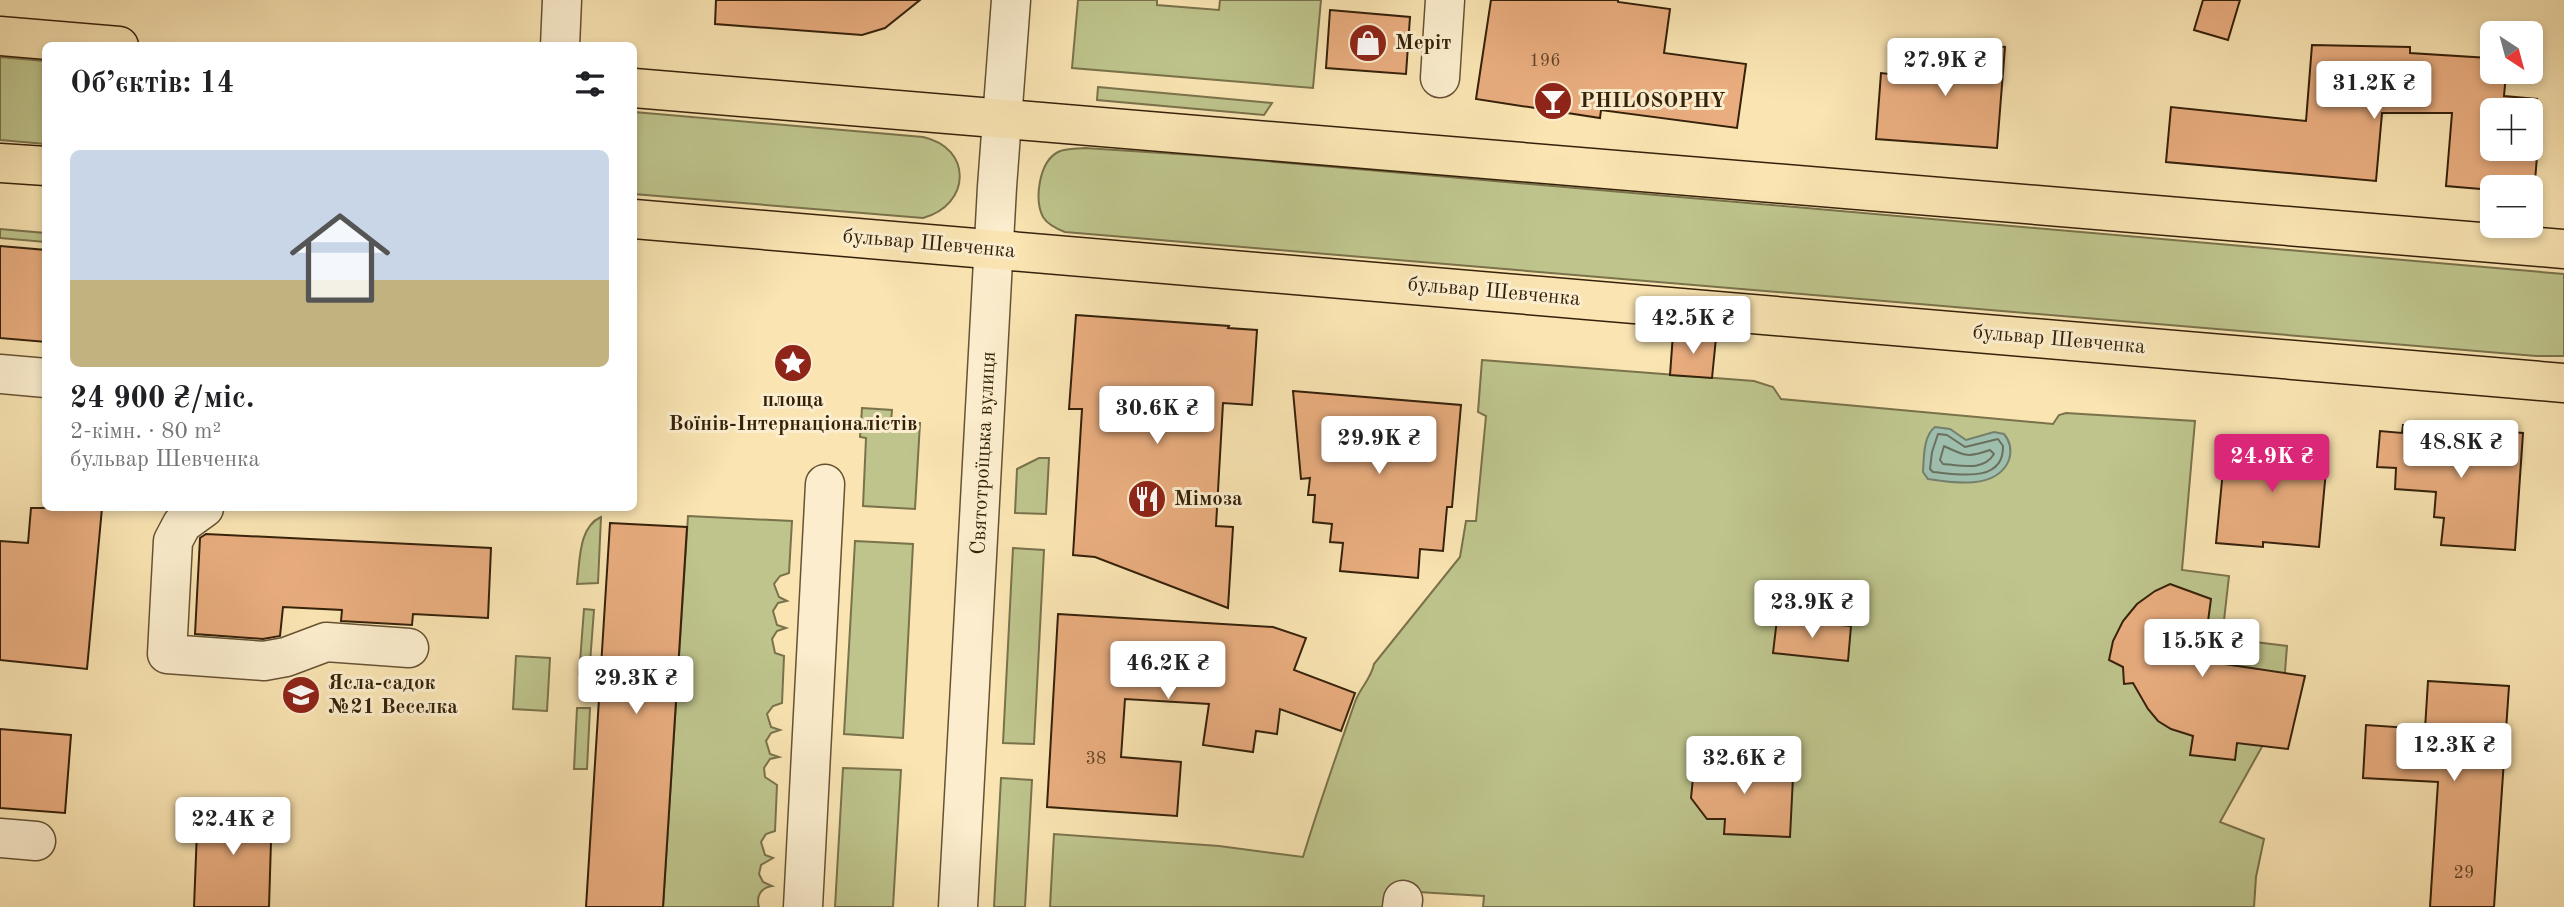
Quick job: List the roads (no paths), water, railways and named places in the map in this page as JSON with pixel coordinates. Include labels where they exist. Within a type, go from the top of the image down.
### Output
[{"type":"main road","points":[[0,36],[71,42]]},
{"type":"main road","points":[[637,88],[2564,249]]},
{"type":"main road","points":[[0,163],[42,166]]},
{"type":"main road","name":"бульвар Шевченка","points":[[637,219],[2564,383]]},
{"type":"street","points":[[560,42],[562,0]]},
{"type":"street","name":"Святотроїцька вулиця","points":[[958,907],[1001,119],[1011,0]]},
{"type":"street","points":[[1440,78],[1445,0]]},
{"type":"street","points":[[0,374],[42,378]]},
{"type":"street","points":[[803,907],[825,484]]},
{"type":"street","points":[[200,511],[183,524],[173,541],[167,654],[275,661],[326,642],[409,648]]},
{"type":"water","points":[[1935,427],[1950,429],[1966,440],[1994,432],[2004,434],[2010,446],[2009,460],[2003,470],[1985,480],[1961,483],[1928,479],[1923,472],[1925,448],[1928,436]]},
{"type":"place","name":"Меріт","points":[[1368,43]]},
{"type":"place","name":"PHILOSOPHY","points":[[1553,101]]},
{"type":"place","name":"площа Воїнів-Інтернаціоналістів","points":[[793,363]]},
{"type":"place","name":"Мімоза","points":[[1147,499]]},
{"type":"place","name":"Ясла-садок №21 Веселка","points":[[301,695]]}]
